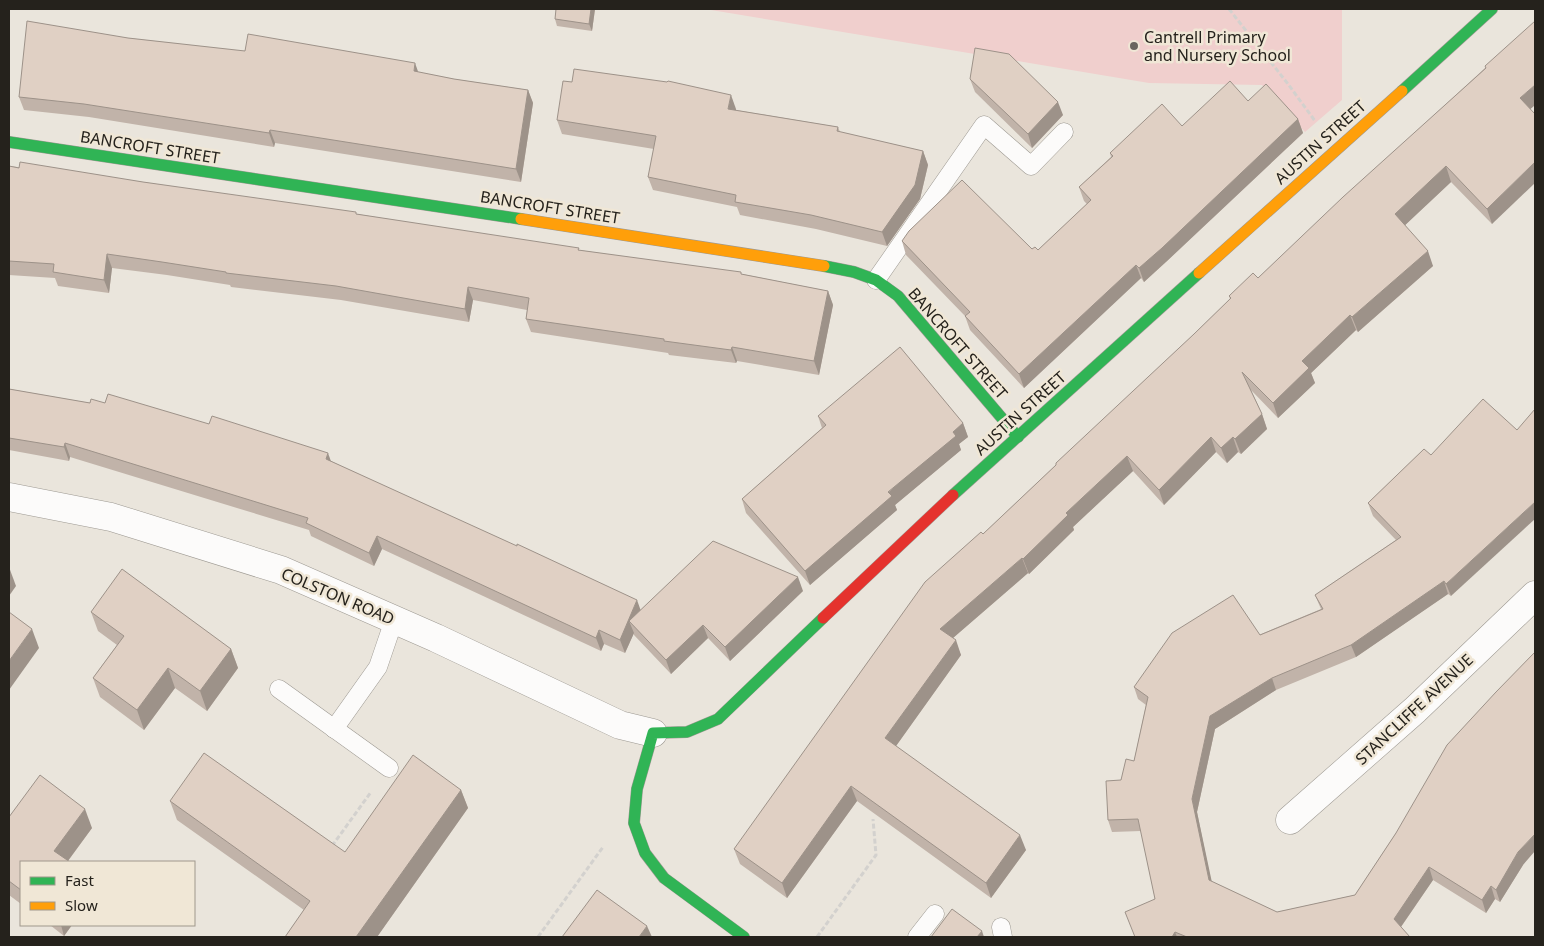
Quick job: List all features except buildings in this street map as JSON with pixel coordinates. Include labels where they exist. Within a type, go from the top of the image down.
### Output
[{"type":"street","name":"AUSTIN STREET","points":[[653,733],[694,732],[718,719],[919,526],[1492,9]]},
{"type":"street","name":"BANCROFT STREET","points":[[9,142],[816,264],[854,272],[876,280],[898,296],[1018,437]]},
{"type":"street","name":"COLSTON ROAD","points":[[9,497],[110,517],[271,567],[394,620],[620,725],[653,733]]},
{"type":"street","name":"STANCLIFFE AVENUE","points":[[1290,820],[1416,710],[1535,595]]},
{"type":"street","points":[[653,733],[637,789],[634,822],[645,853],[664,878],[744,937]]},
{"type":"lane","points":[[876,280],[984,125],[1031,166],[1064,132]]},
{"type":"lane","points":[[334,729],[378,667],[394,620]]},
{"type":"lane","points":[[279,689],[389,768]]},
{"type":"lane","points":[[917,937],[934,914]]},
{"type":"path","points":[[1229,9],[1288,84],[1335,151]]},
{"type":"path","points":[[329,851],[389,768]]},
{"type":"path","points":[[817,937],[876,855],[873,819]]},
{"type":"path","points":[[538,937],[604,845]]},
{"type":"shaded area","name":"Cantrell Primary and Nursery School","points":[[705,9],[1342,9],[1342,100],[1305,132],[1262,85],[1149,83]]},
{"type":"traffic: fast","points":[[1402,91],[1492,9]]},
{"type":"traffic: fast","points":[[9,142],[521,219]]},
{"type":"traffic: fast","points":[[824,266],[854,272],[876,280],[898,296],[1018,437]]},
{"type":"traffic: fast","points":[[953,495],[1199,273]]},
{"type":"traffic: fast","points":[[744,937],[664,878],[645,853],[634,823],[637,789],[653,733],[687,732],[718,719],[823,618]]},
{"type":"traffic: slow","points":[[1199,273],[1402,91]]},
{"type":"traffic: slow","points":[[521,219],[824,266]]},
{"type":"traffic: jam","points":[[823,618],[953,495]]},
{"type":"place","name":"Cantrell Primary and Nursery School","points":[[1134,46]]}]
